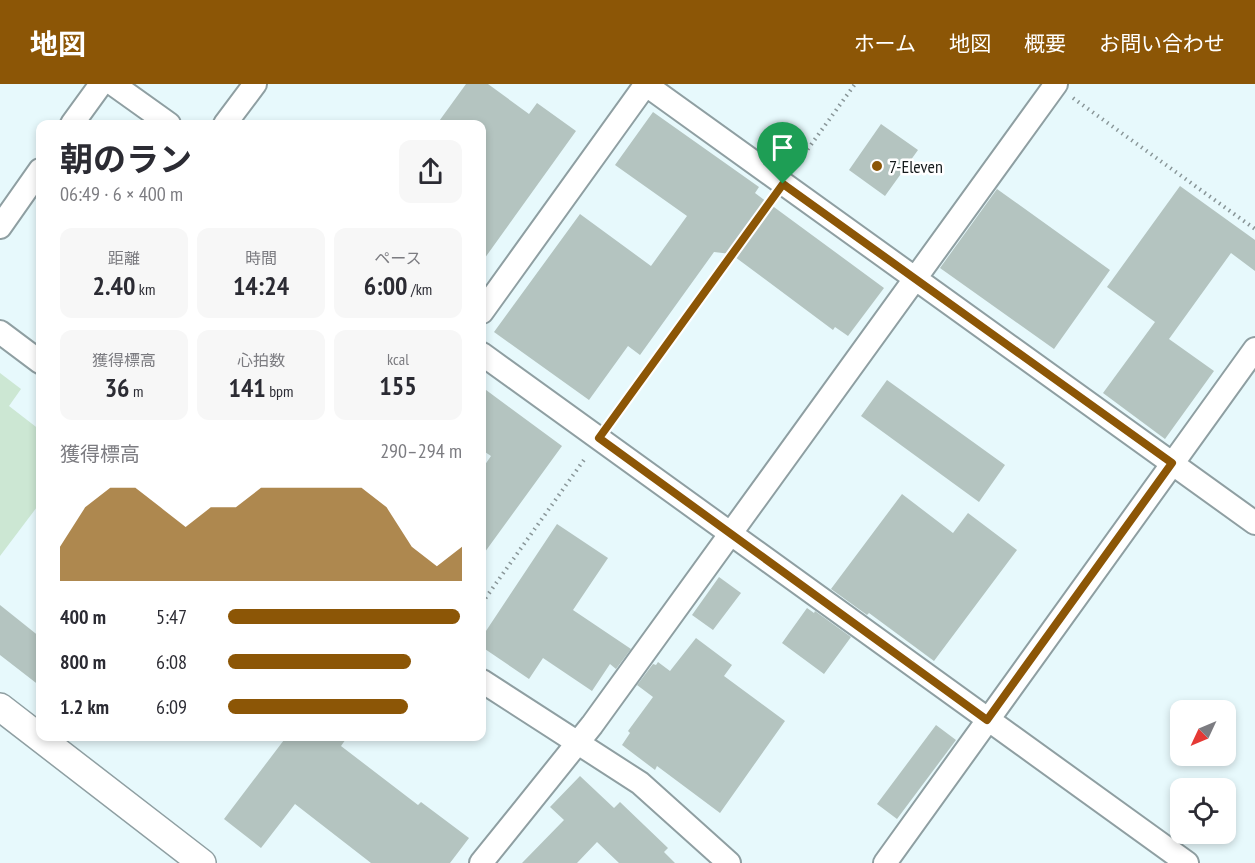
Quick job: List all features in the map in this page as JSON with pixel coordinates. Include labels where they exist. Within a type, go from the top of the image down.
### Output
[{"type":"street","points":[[75,120],[101,84]]},
{"type":"street","points":[[113,84],[163,120]]},
{"type":"street","points":[[228,120],[255,84]]},
{"type":"street","points":[[486,306],[645,84],[1255,523]]},
{"type":"street","points":[[481,863],[592,725],[1056,84]]},
{"type":"street","points":[[0,227],[36,176]]},
{"type":"street","points":[[0,333],[36,359]]},
{"type":"street","points":[[885,863],[1255,349]]},
{"type":"street","points":[[486,357],[1187,863]]},
{"type":"street","points":[[486,684],[640,783],[729,863]]},
{"type":"street","points":[[0,707],[36,735]]},
{"type":"street","points":[[44,741],[202,863]]},
{"type":"path","points":[[486,597],[855,84]]},
{"type":"path","points":[[1056,84],[1255,229]]},
{"type":"green space","points":[[0,373],[21,389],[9,406],[36,427],[36,508],[0,556]]},
{"type":"building","points":[[466,84],[488,84],[529,114],[537,103],[576,131],[486,256],[486,120],[440,120]]},
{"type":"building","points":[[653,112],[759,187],[755,193],[884,288],[848,336],[835,327],[833,330],[731,254],[714,252],[640,355],[628,346],[589,400],[494,332],[580,214],[651,266],[687,216],[615,165]]},
{"type":"building","points":[[881,124],[918,150],[885,196],[849,170]]},
{"type":"building","points":[[1180,186],[1255,240],[1255,271],[1231,253],[1169,339],[1214,371],[1165,439],[1103,393],[1155,322],[1107,287]]},
{"type":"building","points":[[997,189],[1110,270],[1054,349],[940,268]]},
{"type":"building","points":[[887,380],[1005,465],[979,502],[861,416]]},
{"type":"building","points":[[486,390],[562,446],[486,550],[486,463],[491,456],[486,453]]},
{"type":"building","points":[[902,494],[953,533],[968,513],[1017,550],[934,661],[869,613],[867,615],[831,589]]},
{"type":"building","points":[[557,524],[608,558],[573,610],[631,649],[616,669],[610,664],[592,691],[543,658],[529,679],[486,650],[486,631]]},
{"type":"building","points":[[719,577],[741,593],[713,630],[692,615]]},
{"type":"building","points":[[0,605],[36,634],[36,683],[0,655]]},
{"type":"building","points":[[807,608],[814,613],[815,611],[851,637],[824,674],[782,643]]},
{"type":"building","points":[[696,638],[732,665],[724,676],[785,721],[720,813],[657,766],[655,770],[622,745],[630,733],[628,731],[653,697],[637,685],[653,664],[656,665],[658,662],[670,671]]},
{"type":"building","points":[[936,725],[956,740],[897,819],[877,804]]},
{"type":"building","points":[[283,741],[344,741],[341,746],[418,805],[421,802],[469,838],[450,863],[371,863],[295,804],[261,848],[224,819]]},
{"type":"building","points":[[580,776],[614,808],[620,802],[668,848],[664,852],[675,863],[619,863],[597,842],[577,863],[522,863],[564,820],[550,807]]},
{"type":"place","name":"7-Eleven","points":[[877,166]]},
{"type":"route","points":[[783,184],[1172,463],[987,720],[599,438],[783,184]]}]
